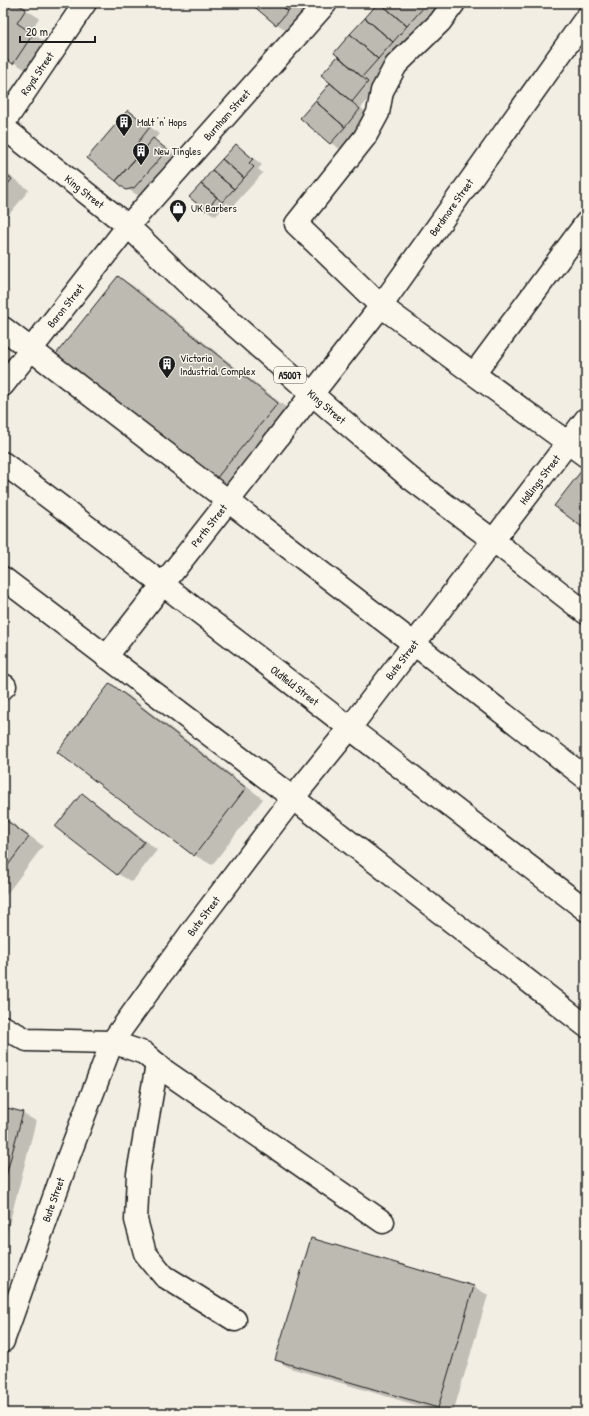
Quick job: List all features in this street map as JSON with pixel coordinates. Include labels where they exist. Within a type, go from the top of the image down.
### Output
[{"type":"street","name":"Royal Street","points":[[3,124],[85,3]]},
{"type":"street","name":"Burnham Street","points":[[128,226],[326,3]]},
{"type":"street","points":[[454,3],[440,22],[396,65],[382,91],[378,113],[365,137],[296,224],[381,306],[586,456]]},
{"type":"street","name":"Berdmore Street","points":[[312,394],[381,306],[586,18]]},
{"type":"street","name":"King Street","points":[[3,127],[128,226],[187,283],[312,394],[410,478],[586,613]]},
{"type":"street","points":[[474,374],[586,222]]},
{"type":"street","name":"Baron Street","points":[[3,385],[128,226]]},
{"type":"street","points":[[3,328],[228,502],[414,643],[586,778]]},
{"type":"street","name":"Perth Street","points":[[106,657],[312,394]]},
{"type":"street","name":"Hollings Street","points":[[494,541],[586,419]]},
{"type":"street","name":"Oldfield Street","points":[[3,463],[164,584],[349,729],[586,910]]},
{"type":"street","name":"Bute Street","points":[[3,1341],[68,1158],[112,1042],[195,927],[293,798],[349,729],[494,541]]},
{"type":"street","points":[[3,578],[293,798],[586,1026]]},
{"type":"street","points":[[3,685],[5,686],[3,688]]},
{"type":"street","points":[[3,1027],[28,1040],[112,1042],[144,1053],[165,1071],[383,1222]]},
{"type":"street","points":[[156,1064],[138,1174],[136,1220],[145,1253],[164,1276],[235,1320]]},
{"type":"building","points":[[3,3],[16,3],[26,9],[17,23],[33,34],[13,64],[3,57]]},
{"type":"building","points":[[250,3],[278,3],[288,11],[276,25]]},
{"type":"building","points":[[278,3],[295,3],[288,11]]},
{"type":"building","points":[[378,3],[380,3],[407,26],[393,42],[365,18]]},
{"type":"building","points":[[380,3],[419,3],[424,7],[407,26]]},
{"type":"building","points":[[365,18],[393,42],[378,59],[350,34]]},
{"type":"building","points":[[350,34],[378,59],[362,77],[334,53]]},
{"type":"building","points":[[338,56],[368,82],[352,102],[321,75]]},
{"type":"building","points":[[330,83],[360,109],[345,127],[315,101]]},
{"type":"building","points":[[315,101],[345,127],[330,144],[300,118]]},
{"type":"building","name":"Malt 'n' Hops","points":[[128,110],[150,127],[135,146],[141,152],[116,181],[87,158]]},
{"type":"building","name":"New Tingles","points":[[153,138],[167,150],[134,188],[126,190],[116,181]]},
{"type":"building","points":[[236,144],[253,159],[249,163],[254,167],[244,178],[222,159]]},
{"type":"building","points":[[222,159],[244,178],[234,189],[212,170]]},
{"type":"building","points":[[212,170],[234,189],[222,202],[201,184]]},
{"type":"building","points":[[3,173],[12,179],[3,190]]},
{"type":"building","points":[[201,184],[217,197],[206,211],[189,197]]},
{"type":"building","name":"Victoria Industrial Complex","points":[[118,276],[278,403],[215,480],[56,354]]},
{"type":"building","points":[[582,470],[586,473],[586,530],[554,506]]},
{"type":"building","points":[[110,683],[246,788],[194,856],[57,752]]},
{"type":"building","points":[[82,793],[144,842],[117,875],[55,827]]},
{"type":"building","points":[[3,818],[29,837],[3,872]]},
{"type":"building","points":[[3,1107],[23,1112],[3,1187]]},
{"type":"building","points":[[311,1238],[474,1286],[438,1408],[275,1360]]},
{"type":"place","name":"Malt 'n' Hops","points":[[124,137]]},
{"type":"place","name":"New Tingles","points":[[141,166]]},
{"type":"place","name":"UK Barbers","points":[[178,223]]},
{"type":"place","name":"Victoria Industrial Complex","points":[[167,379]]}]
